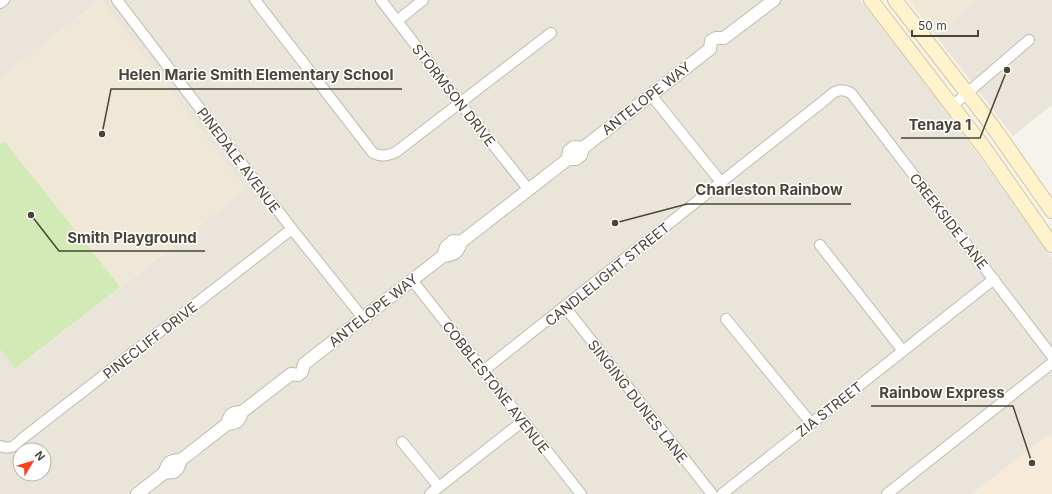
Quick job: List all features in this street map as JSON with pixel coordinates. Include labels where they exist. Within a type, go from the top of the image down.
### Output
[{"type":"main road","points":[[871,0],[985,149],[1052,245]]},
{"type":"main road","points":[[895,0],[1000,138],[1052,211]]},
{"type":"street","points":[[0,3],[4,0]]},
{"type":"street","name":"PINEDALE AVENUE","points":[[117,0],[292,229],[363,318]]},
{"type":"street","points":[[255,0],[373,153],[380,156],[389,156],[396,152],[551,33]]},
{"type":"street","name":"STORMSON DRIVE","points":[[381,0],[529,190]]},
{"type":"street","points":[[397,21],[423,0]]},
{"type":"street","name":"ANTELOPE WAY","points":[[137,494],[164,473],[167,464],[172,460],[181,460],[227,424],[236,423],[240,420],[242,412],[291,374],[291,367],[296,363],[304,364],[443,256],[446,247],[453,242],[462,242],[529,190],[568,159],[569,151],[574,147],[583,148],[710,49],[711,41],[716,38],[724,38],[774,0]]},
{"type":"street","points":[[952,106],[1029,40]]},
{"type":"street","name":"CANDLELIGHT STREET","points":[[483,371],[826,99],[834,91],[844,90]]},
{"type":"street","name":"CREEKSIDE LANE","points":[[844,90],[852,94],[1052,356]]},
{"type":"street","points":[[651,94],[721,182]]},
{"type":"street","name":"PINECLIFF DRIVE","points":[[3,447],[16,446],[23,438],[292,229]]},
{"type":"street","points":[[820,245],[903,350]]},
{"type":"street","name":"ZIA STREET","points":[[722,494],[994,279]]},
{"type":"street","name":"COBBLESTONE AVENUE","points":[[412,280],[581,494]]},
{"type":"street","name":"SINGING DUNES LANE","points":[[565,307],[712,494]]},
{"type":"street","points":[[726,319],[811,423]]},
{"type":"street","points":[[887,494],[1052,363]]},
{"type":"street","points":[[430,494],[523,421]]},
{"type":"street","points":[[402,442],[439,487]]},
{"type":"shaded area","points":[[0,0],[100,0],[0,79]]},
{"type":"shaded area","points":[[101,0],[861,0],[947,111],[1052,258],[1052,432],[972,494],[0,494],[0,349],[16,369],[246,189]]},
{"type":"shaded area","points":[[101,0],[246,189],[15,369],[0,349],[0,79]]},
{"type":"shaded area","points":[[908,0],[978,0],[935,35]]},
{"type":"shaded area","points":[[978,0],[1052,0],[1052,105],[1013,136],[935,35]]},
{"type":"shaded area","points":[[1052,432],[1052,494],[972,494]]},
{"type":"green space","points":[[5,142],[120,287],[15,369],[0,349],[0,143]]},
{"type":"place","name":"Tenaya 1","points":[[1007,70]]},
{"type":"place","name":"Helen Marie Smith Elementary School","points":[[102,134]]},
{"type":"place","name":"Smith Playground","points":[[31,215]]},
{"type":"place","name":"Charleston Rainbow","points":[[615,223]]},
{"type":"place","name":"Rainbow Express","points":[[1032,463]]}]
